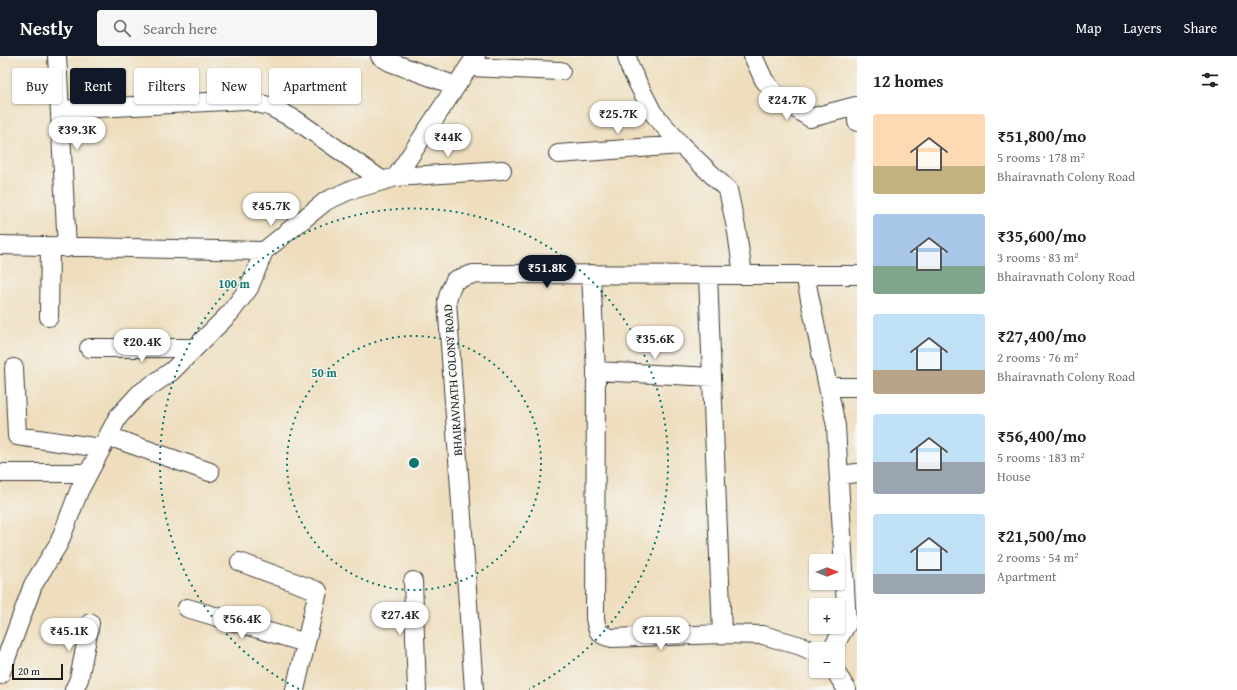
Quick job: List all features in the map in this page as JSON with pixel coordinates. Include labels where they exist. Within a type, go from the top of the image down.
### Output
[{"type":"street","points":[[49,317],[59,247],[60,110],[57,56]]},
{"type":"street","points":[[380,56],[390,62],[456,86]]},
{"type":"street","points":[[627,56],[630,68],[653,113],[681,145],[728,190],[737,232],[743,275]]},
{"type":"street","points":[[753,56],[764,80],[778,97],[810,118],[857,111]]},
{"type":"street","points":[[389,179],[472,62],[561,71]]},
{"type":"street","points":[[60,110],[244,100],[269,106],[296,120],[389,179]]},
{"type":"street","points":[[558,154],[681,145]]},
{"type":"street","points":[[0,674],[33,585],[59,543],[79,491],[118,417],[139,394],[172,371],[230,313],[249,288],[264,251],[326,201],[348,191],[389,179],[502,170]]},
{"type":"street","points":[[0,246],[264,251]]},
{"type":"street","name":"BHAIRAVNATH COLONY ROAD","points":[[474,690],[448,309],[449,293],[455,280],[473,274],[857,275]]},
{"type":"street","points":[[591,274],[596,371],[595,618],[597,630],[603,636],[612,638],[722,634],[763,635],[809,650]]},
{"type":"street","points":[[708,275],[722,634]]},
{"type":"street","points":[[804,275],[836,426],[852,622],[837,642]]},
{"type":"street","points":[[89,348],[195,348]]},
{"type":"street","points":[[14,368],[17,436],[104,442],[210,472]]},
{"type":"street","points":[[596,371],[712,378]]},
{"type":"street","points":[[828,387],[857,387]]},
{"type":"street","points":[[0,474],[88,473]]},
{"type":"street","points":[[839,476],[857,473]]},
{"type":"street","points":[[240,562],[318,591],[295,690]]},
{"type":"street","points":[[413,581],[417,690]]},
{"type":"street","points":[[187,608],[306,643]]},
{"type":"street","points":[[74,690],[79,679],[90,623]]},
{"type":"street","points":[[839,678],[847,690]]}]
